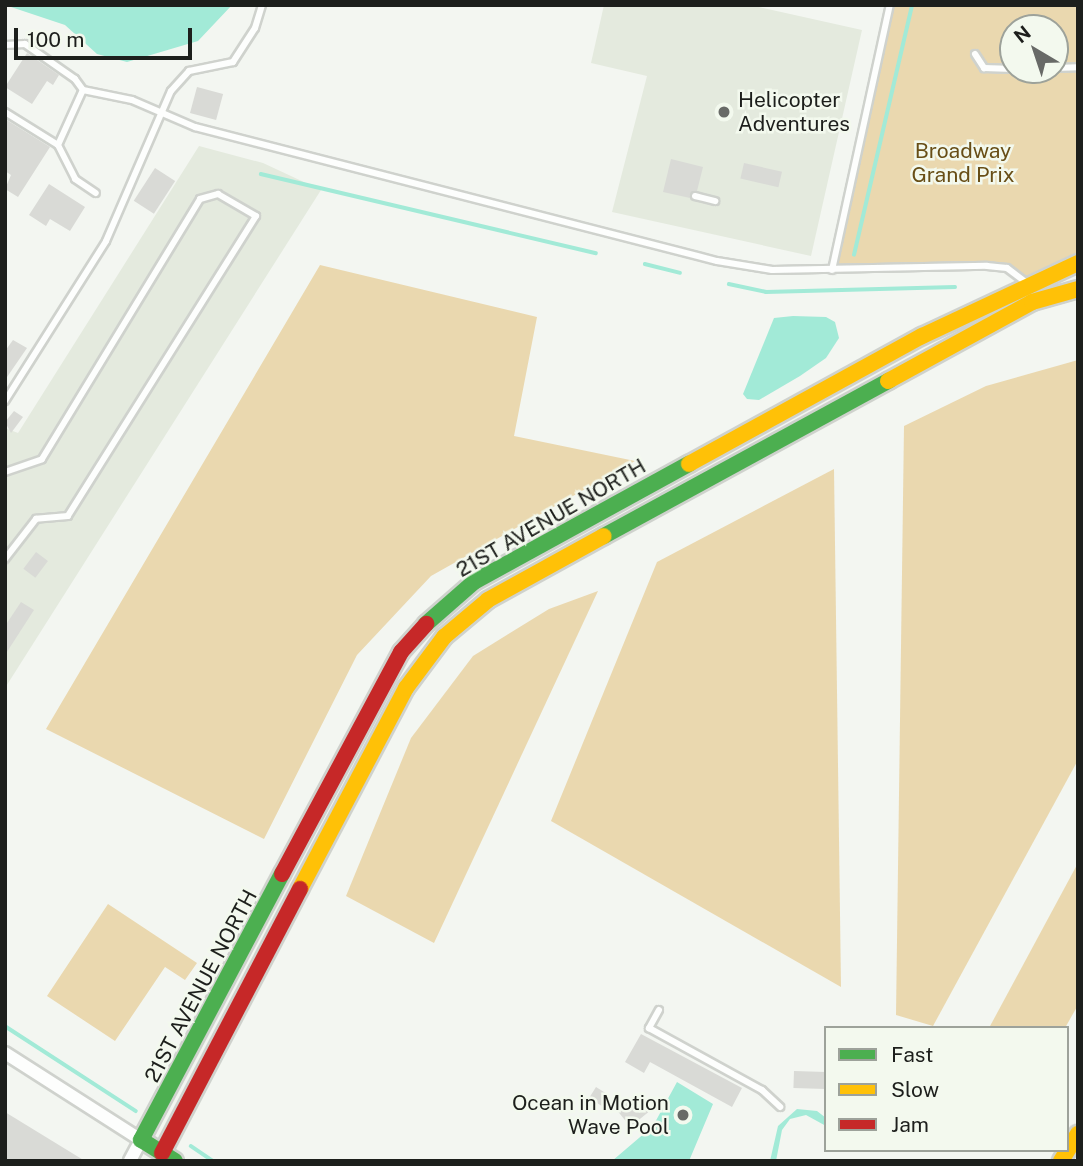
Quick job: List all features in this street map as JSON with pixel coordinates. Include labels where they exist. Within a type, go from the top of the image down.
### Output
[{"type":"main road","name":"21ST AVENUE NORTH","points":[[141,1140],[401,652],[436,612],[474,582],[592,516],[1027,283],[1078,263]]},
{"type":"main road","name":"21ST AVENUE NORTH","points":[[165,1158],[406,688],[444,637],[488,600],[1031,302],[1078,289]]},
{"type":"main road","points":[[141,1140],[165,1158]]},
{"type":"street","points":[[5,1053],[141,1140],[130,1161]]},
{"type":"lane","points":[[5,401],[106,241],[171,91],[189,71],[233,62],[255,28],[262,5]]},
{"type":"lane","points":[[832,270],[890,5]]},
{"type":"lane","points":[[5,45],[25,44],[83,90],[132,100],[195,127],[717,261],[772,271],[987,266],[1007,268],[1027,283]]},
{"type":"lane","points":[[975,54],[985,68],[999,68]]},
{"type":"lane","points":[[58,145],[83,90]]},
{"type":"lane","points":[[5,111],[58,145],[75,178],[96,193]]},
{"type":"lane","points":[[5,472],[42,459],[200,200],[218,194],[256,216],[68,516],[36,519],[5,559]]},
{"type":"lane","points":[[695,196],[715,201]]},
{"type":"lane","points":[[659,1010],[649,1028],[762,1090],[780,1107]]},
{"type":"shaded area","points":[[5,5],[232,5],[198,41],[127,62],[97,54],[65,25]]},
{"type":"shaded area","points":[[604,5],[750,5],[862,30],[811,256],[612,212],[647,76],[591,63]]},
{"type":"shaded area","points":[[199,146],[263,163],[321,190],[5,688],[5,428],[18,433]]},
{"type":"shaded area","points":[[826,317],[835,322],[839,338],[826,358],[800,376],[759,400],[747,399],[743,394],[774,318]]},
{"type":"shaded area","name":"Ocean in Motion Wave Pool","points":[[677,1082],[713,1104],[689,1161],[612,1161],[653,1126]]},
{"type":"shaded area","points":[[797,1109],[817,1111],[824,1116],[824,1125],[806,1115],[790,1119],[782,1130],[776,1161],[770,1161],[778,1126]]},
{"type":"green space","name":"Broadway Grand Prix","points":[[890,5],[1078,5],[1078,263],[1027,283],[1007,268],[832,270]]},
{"type":"green space","points":[[320,265],[537,317],[514,436],[635,461],[431,576],[357,655],[264,839],[46,729]]},
{"type":"green space","points":[[1078,360],[1078,760],[933,1026],[896,1015],[904,426],[986,386]]},
{"type":"green space","points":[[834,469],[841,987],[551,821],[657,562]]},
{"type":"green space","points":[[598,591],[434,943],[346,896],[411,738],[473,656],[549,609]]},
{"type":"green space","points":[[1078,863],[1078,1005],[1066,1026],[990,1026]]},
{"type":"green space","points":[[108,904],[197,963],[185,980],[165,967],[115,1041],[47,996]]},
{"type":"building","points":[[27,53],[59,75],[53,85],[47,81],[32,104],[5,87]]},
{"type":"building","points":[[197,87],[223,94],[216,120],[190,113]]},
{"type":"building","points":[[5,119],[50,147],[18,197],[5,189],[11,175],[5,171]]},
{"type":"building","points":[[671,159],[703,167],[697,191],[690,198],[663,192]]},
{"type":"building","points":[[744,163],[782,172],[778,187],[740,179]]},
{"type":"building","points":[[155,168],[175,181],[154,214],[134,201]]},
{"type":"building","points":[[49,184],[85,207],[70,231],[50,219],[46,226],[29,215]]},
{"type":"building","points":[[13,340],[27,348],[5,380],[5,351]]},
{"type":"building","points":[[14,411],[23,417],[11,433],[5,422]]},
{"type":"building","points":[[36,552],[48,561],[35,578],[23,569]]},
{"type":"building","points":[[21,602],[34,610],[5,655],[5,626]]},
{"type":"building","points":[[641,1034],[742,1088],[732,1107],[650,1062],[644,1073],[625,1062]]},
{"type":"building","points":[[794,1071],[824,1072],[824,1089],[793,1088]]},
{"type":"building","points":[[596,1087],[609,1095],[602,1106],[589,1098]]},
{"type":"building","points":[[635,1096],[648,1112],[630,1127],[617,1110]]},
{"type":"building","points":[[5,1112],[85,1161],[5,1161]]},
{"type":"waterway","points":[[854,255],[912,5]]},
{"type":"waterway","points":[[261,174],[596,253]]},
{"type":"waterway","points":[[645,264],[680,273]]},
{"type":"waterway","points":[[729,284],[766,292],[955,287]]},
{"type":"waterway","points":[[5,1026],[136,1111]]},
{"type":"waterway","points":[[191,1146],[213,1161]]},
{"type":"traffic: fast","points":[[604,536],[888,381]]},
{"type":"traffic: fast","points":[[426,624],[474,582],[689,464]]},
{"type":"traffic: fast","points":[[175,1161],[141,1140],[282,874]]},
{"type":"traffic: slow","points":[[689,464],[922,336],[1078,263]]},
{"type":"traffic: slow","points":[[888,381],[1032,302],[1078,289]]},
{"type":"traffic: slow","points":[[300,889],[406,688],[444,637],[488,600],[604,536]]},
{"type":"traffic: slow","points":[[1069,1148],[1078,1134]]},
{"type":"traffic: slow","points":[[1061,1161],[1067,1152]]},
{"type":"traffic: jam","points":[[282,874],[401,652],[426,624]]},
{"type":"traffic: jam","points":[[162,1153],[300,889]]},
{"type":"place","name":"Helicopter Adventures","points":[[724,112]]},
{"type":"place","name":"Ocean in Motion Wave Pool","points":[[683,1115]]}]
